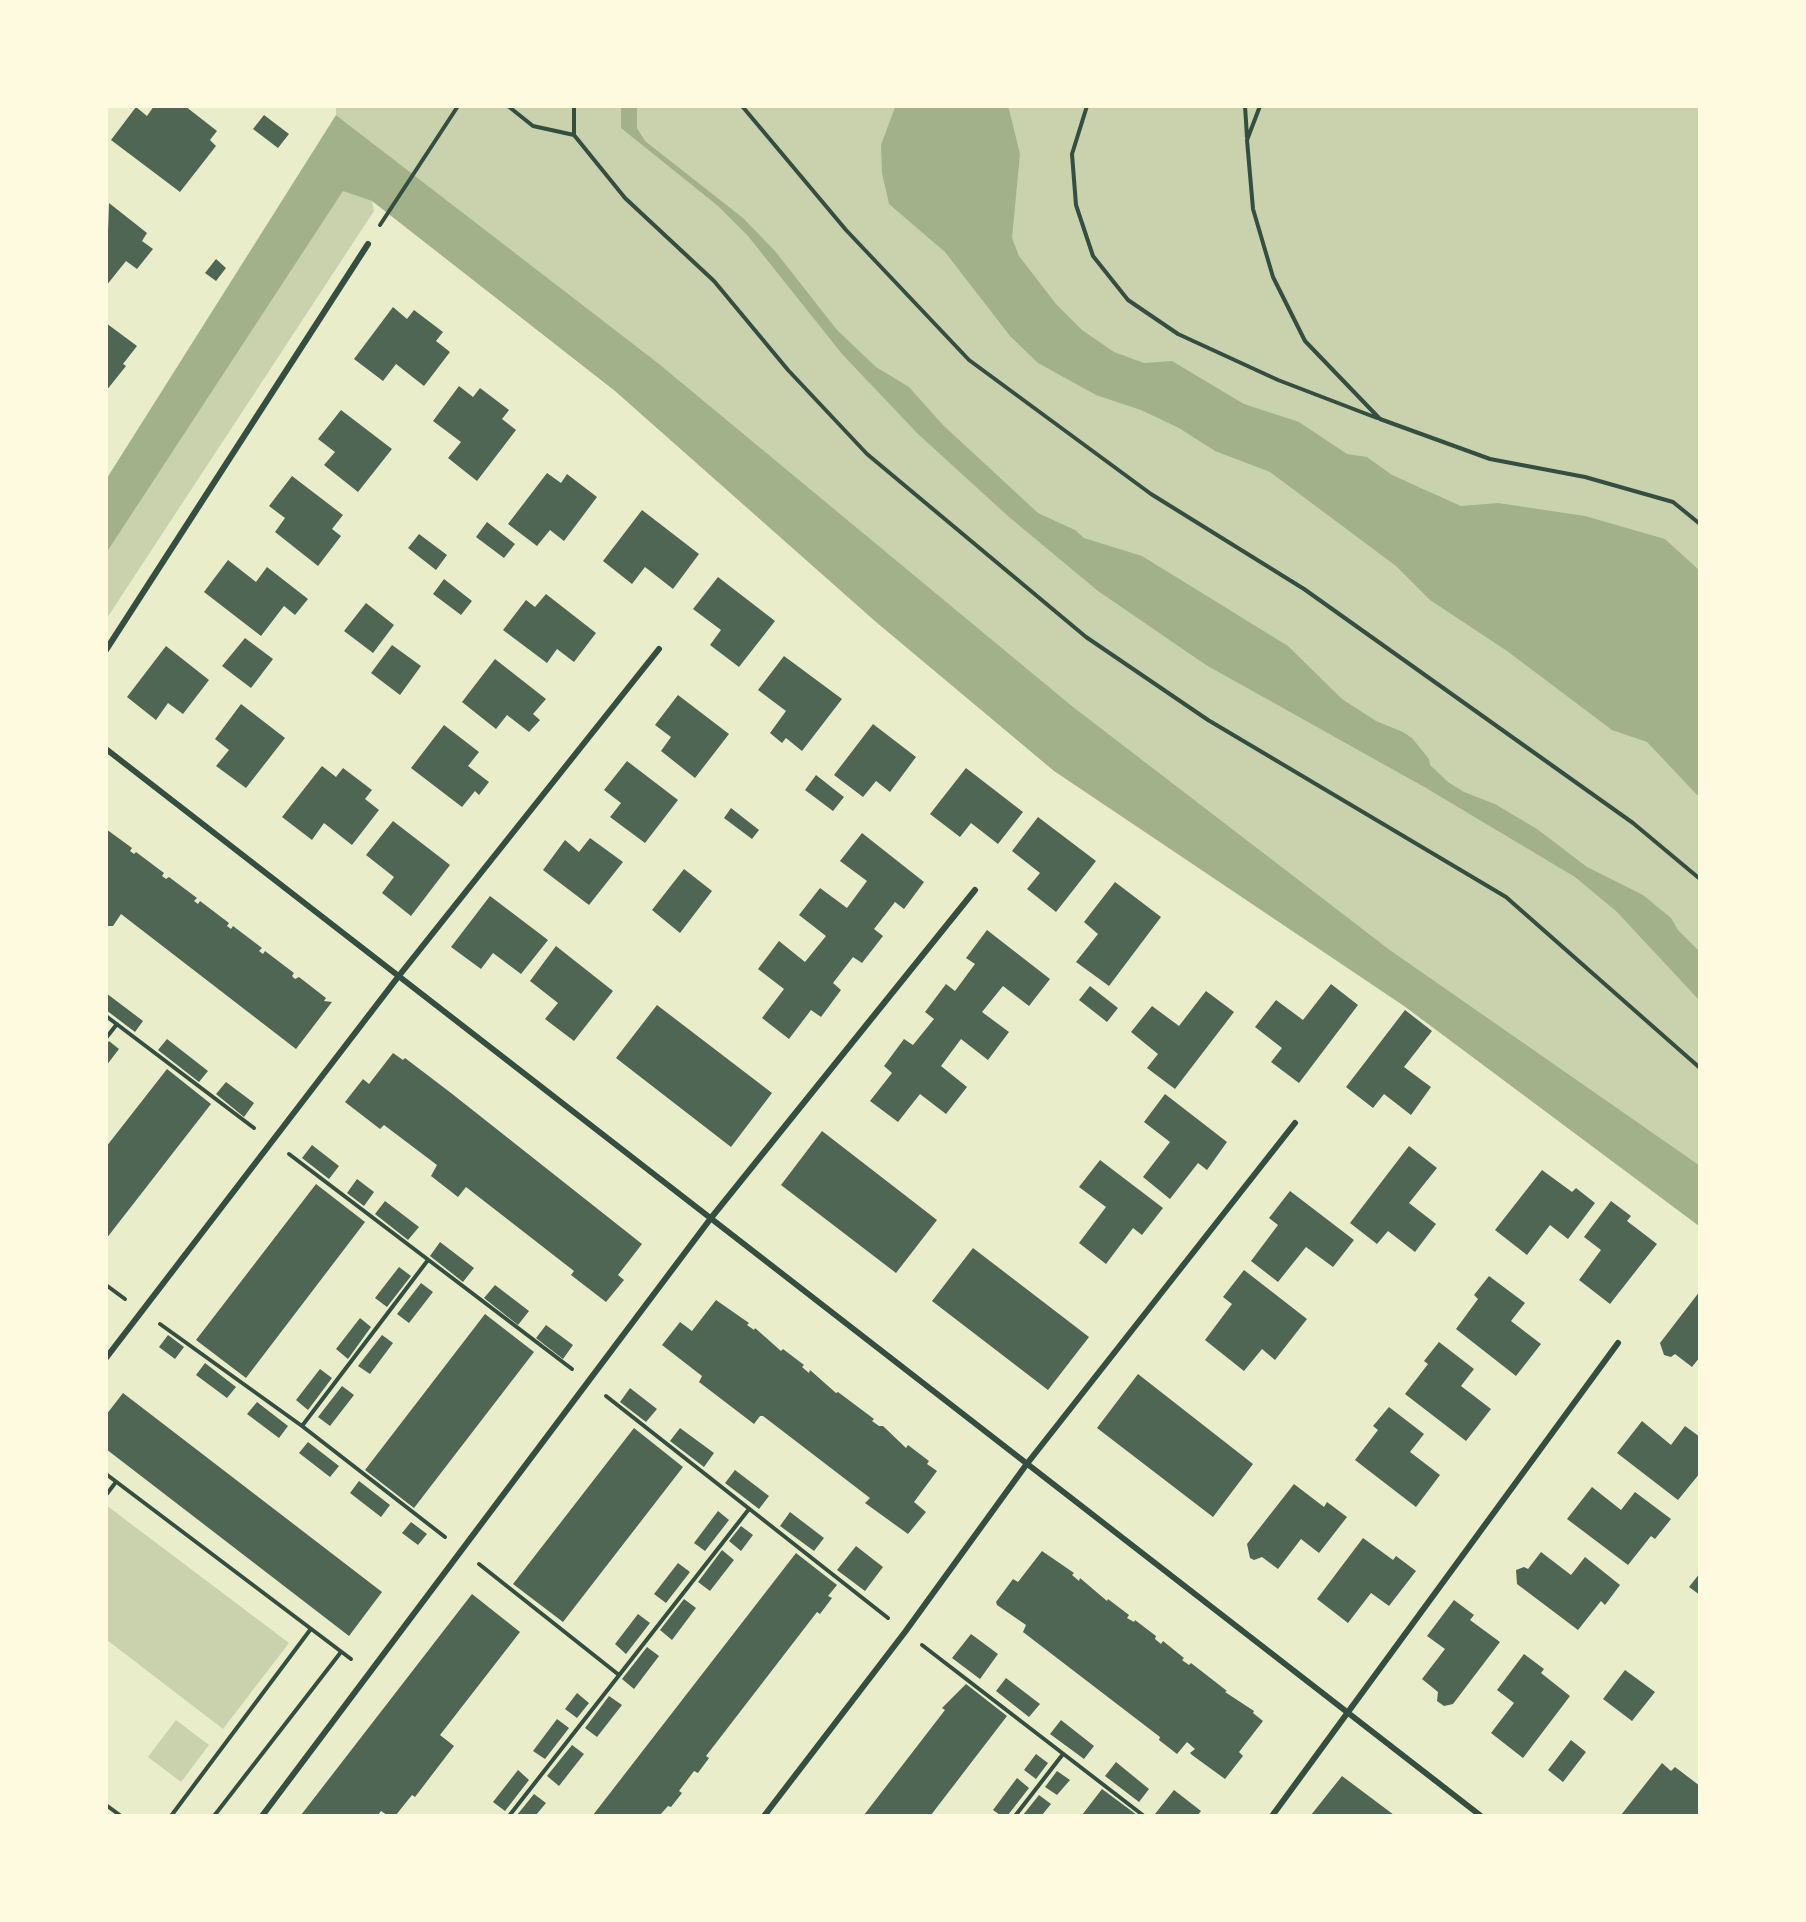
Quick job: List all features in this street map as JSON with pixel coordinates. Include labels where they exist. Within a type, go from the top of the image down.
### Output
[{"type":"street","points":[[106,650],[368,243]]},
{"type":"street","points":[[106,1358],[398,977],[658,649]]},
{"type":"street","points":[[106,750],[711,1218],[1026,1466],[1481,1815]]},
{"type":"street","points":[[262,1815],[590,1383],[711,1218],[975,890]]},
{"type":"street","points":[[764,1815],[905,1632],[1026,1466],[1295,1123]]},
{"type":"street","points":[[1272,1815],[1618,1343]]},
{"type":"path","points":[[368,243],[436,136],[458,106]]},
{"type":"path","points":[[508,106],[533,126],[574,135],[625,198],[714,281],[788,370],[867,454],[1086,637],[1208,720],[1506,897],[1700,1068]]},
{"type":"path","points":[[574,106],[574,135]]},
{"type":"path","points":[[742,106],[846,230],[969,360],[1151,494],[1304,589],[1507,733],[1633,823],[1700,879]]},
{"type":"path","points":[[1087,106],[1072,154],[1076,205],[1093,256],[1128,300],[1178,334],[1278,380],[1490,459],[1585,477],[1673,502],[1700,524]]},
{"type":"path","points":[[1245,106],[1253,209],[1272,277],[1305,341],[1380,419]]},
{"type":"path","points":[[1247,141],[1260,106]]},
{"type":"path","points":[[106,1016],[590,1383],[905,1632],[1144,1815]]},
{"type":"path","points":[[106,1038],[117,1024]]},
{"type":"path","points":[[302,1426],[428,1260]]},
{"type":"path","points":[[106,1285],[302,1426],[619,1675]]},
{"type":"path","points":[[106,1474],[310,1630],[371,1673]]},
{"type":"path","points":[[106,1495],[116,1482]]},
{"type":"path","points":[[509,1815],[748,1509]]},
{"type":"path","points":[[171,1815],[310,1630]]},
{"type":"path","points":[[214,1815],[341,1652]]},
{"type":"path","points":[[1015,1815],[1063,1754]]},
{"type":"path","points":[[106,1805],[121,1815]]},
{"type":"shaded area","points":[[1006,106],[1009,109],[1020,154],[1012,238],[1019,256],[1056,304],[1082,330],[1114,352],[1144,363],[1172,361],[1244,404],[1299,422],[1347,454],[1367,457],[1392,475],[1461,506],[1498,503],[1585,516],[1665,539],[1699,570],[1699,797],[1647,742],[1612,730],[1507,651],[1430,600],[1396,566],[1270,472],[1215,451],[1179,428],[1141,410],[1096,395],[1038,363],[1010,336],[945,252],[889,204],[882,173],[881,145],[895,107]]},
{"type":"shaded area","points":[[336,107],[1699,107],[1699,1165],[1390,950],[1072,706],[658,363],[336,115]]},
{"type":"shaded area","points":[[621,107],[637,107],[637,128],[645,141],[743,218],[775,251],[837,330],[876,367],[909,387],[943,425],[1038,513],[1075,530],[1084,538],[1142,556],[1288,646],[1342,699],[1376,721],[1412,738],[1429,759],[1430,765],[1448,782],[1464,792],[1495,804],[1537,829],[1587,867],[1643,895],[1671,918],[1678,930],[1699,951],[1699,1000],[1617,912],[1575,877],[1426,788],[1206,665],[1098,591],[1009,517],[918,434],[842,354],[748,236],[718,206],[621,128]]},
{"type":"shaded area","points":[[336,115],[658,363],[1072,706],[1390,950],[1699,1165],[1699,1226],[1404,1006],[1054,771],[876,622],[615,391],[372,201],[343,191],[107,552],[107,478]]},
{"type":"shaded area","points":[[343,190],[372,201],[374,211],[107,618],[107,552]]},
{"type":"shaded area","points":[[106,1505],[289,1643],[223,1729],[107,1640]]},
{"type":"shaded area","points":[[176,1720],[209,1745],[181,1782],[148,1757]]},
{"type":"building","points":[[154,106],[185,106],[217,131],[210,140],[216,146],[180,192],[111,140],[136,107],[147,116]]},
{"type":"building","points":[[264,115],[289,134],[278,148],[253,129]]},
{"type":"building","points":[[109,203],[147,233],[142,241],[153,249],[137,269],[126,261],[106,286]]},
{"type":"building","points":[[216,259],[226,268],[216,281],[205,273]]},
{"type":"building","points":[[393,307],[407,319],[414,310],[443,332],[436,341],[450,352],[424,386],[396,364],[383,381],[354,359]]},
{"type":"building","points":[[106,323],[137,346],[123,364],[126,366],[106,391]]},
{"type":"building","points":[[459,386],[473,397],[480,388],[509,410],[502,419],[516,430],[477,481],[448,458],[461,442],[433,421]]},
{"type":"building","points":[[341,410],[392,449],[358,492],[324,465],[335,452],[318,439]]},
{"type":"building","points":[[547,473],[561,483],[567,474],[597,497],[564,541],[550,530],[537,546],[508,524]]},
{"type":"building","points":[[292,476],[343,515],[332,529],[341,536],[318,566],[275,532],[285,518],[269,506]]},
{"type":"building","points":[[642,510],[699,554],[673,589],[645,567],[632,584],[603,561]]},
{"type":"building","points":[[487,522],[515,544],[504,558],[476,537]]},
{"type":"building","points":[[419,534],[447,555],[436,570],[408,548]]},
{"type":"building","points":[[228,560],[256,582],[267,567],[308,599],[295,615],[284,606],[261,636],[204,592]]},
{"type":"building","points":[[718,577],[775,621],[739,667],[710,645],[721,630],[693,609]]},
{"type":"building","points":[[444,579],[472,601],[461,615],[433,594]]},
{"type":"building","points":[[546,594],[596,633],[574,662],[557,649],[547,663],[503,630],[526,600],[535,607]]},
{"type":"building","points":[[366,603],[394,625],[373,653],[344,631]]},
{"type":"building","points":[[245,638],[273,659],[251,688],[222,666]]},
{"type":"building","points":[[392,645],[421,666],[400,695],[371,673]]},
{"type":"building","points":[[166,646],[209,680],[183,714],[168,703],[156,720],[127,697]]},
{"type":"building","points":[[784,656],[842,699],[802,751],[786,738],[782,743],[770,733],[786,711],[758,690]]},
{"type":"building","points":[[495,659],[546,699],[533,714],[540,720],[529,732],[507,715],[496,729],[462,702]]},
{"type":"building","points":[[678,695],[729,734],[695,778],[661,751],[671,737],[655,725]]},
{"type":"building","points":[[241,704],[285,738],[246,788],[216,766],[229,750],[215,739]]},
{"type":"building","points":[[873,724],[916,757],[890,792],[876,781],[863,797],[834,775]]},
{"type":"building","points":[[444,725],[479,752],[468,766],[489,782],[479,795],[475,791],[462,807],[411,768]]},
{"type":"building","points":[[627,761],[678,800],[645,843],[610,817],[621,803],[604,790]]},
{"type":"building","points":[[322,766],[336,777],[343,768],[372,790],[365,799],[379,810],[352,845],[324,823],[312,840],[282,817]]},
{"type":"building","points":[[966,768],[1023,812],[998,844],[971,823],[960,837],[930,814]]},
{"type":"building","points":[[816,775],[844,797],[833,811],[805,790]]},
{"type":"building","points":[[731,808],[759,830],[752,839],[724,818]]},
{"type":"building","points":[[1038,817],[1096,861],[1056,912],[1027,889],[1040,873],[1012,851]]},
{"type":"building","points":[[393,821],[450,865],[411,916],[382,893],[394,877],[366,855]]},
{"type":"building","points":[[106,829],[132,848],[130,851],[134,854],[136,852],[164,873],[162,876],[166,879],[169,877],[197,898],[194,901],[198,904],[200,901],[229,923],[227,926],[231,929],[233,926],[262,948],[259,951],[263,954],[265,951],[294,973],[292,976],[295,979],[299,977],[326,998],[324,1001],[332,1002],[296,1049],[121,914],[113,926],[106,926]]},
{"type":"building","points":[[862,833],[924,882],[904,909],[895,902],[874,929],[883,936],[862,963],[853,957],[833,983],[841,990],[821,1017],[811,1010],[789,1039],[762,1018],[784,989],[758,969],[779,941],[805,962],[826,936],[799,915],[820,888],[847,908],[867,881],[840,861]]},
{"type":"building","points":[[590,838],[623,862],[589,905],[543,870],[565,840],[579,852]]},
{"type":"building","points":[[684,869],[712,891],[680,933],[652,910]]},
{"type":"building","points":[[1115,882],[1161,917],[1109,986],[1076,962],[1098,934],[1084,922]]},
{"type":"building","points":[[490,896],[548,940],[521,974],[493,953],[481,969],[451,947]]},
{"type":"building","points":[[987,930],[1050,979],[1029,1006],[1003,986],[982,1012],[1009,1032],[988,1060],[961,1039],[941,1066],[967,1087],[946,1114],[920,1094],[898,1122],[870,1101],[892,1073],[884,1066],[904,1039],[913,1045],[934,1019],[925,1012],[946,984],[955,991],[975,964],[966,958]]},
{"type":"building","points":[[556,946],[613,991],[574,1041],[545,1019],[558,1003],[530,981]]},
{"type":"building","points":[[1331,984],[1358,1005],[1299,1083],[1271,1062],[1282,1048],[1255,1027],[1276,1000],[1303,1020]]},
{"type":"building","points":[[1090,986],[1118,1008],[1107,1022],[1079,1000]]},
{"type":"building","points":[[1206,991],[1234,1012],[1175,1089],[1147,1068],[1158,1054],[1131,1032],[1152,1006],[1179,1026]]},
{"type":"building","points":[[106,993],[143,1021],[135,1032],[106,1010]]},
{"type":"building","points":[[657,1005],[772,1093],[731,1147],[616,1058]]},
{"type":"building","points":[[1405,1010],[1432,1031],[1404,1067],[1431,1087],[1411,1115],[1384,1094],[1373,1108],[1346,1087]]},
{"type":"building","points":[[167,1039],[208,1071],[199,1082],[158,1050]]},
{"type":"building","points":[[109,1041],[119,1049],[106,1066],[106,1045]]},
{"type":"building","points":[[393,1053],[403,1060],[405,1058],[451,1093],[642,1244],[618,1275],[624,1280],[606,1302],[571,1275],[574,1271],[466,1187],[458,1197],[431,1176],[437,1165],[384,1125],[380,1129],[345,1102],[363,1079],[369,1084]]},
{"type":"building","points":[[167,1069],[211,1104],[106,1239],[106,1147]]},
{"type":"building","points":[[226,1082],[254,1103],[244,1117],[216,1094]]},
{"type":"building","points":[[1165,1094],[1227,1142],[1207,1170],[1198,1163],[1170,1199],[1143,1177],[1170,1142],[1144,1122]]},
{"type":"building","points":[[822,1131],[937,1220],[896,1273],[781,1185]]},
{"type":"building","points":[[312,1145],[339,1166],[329,1179],[302,1158]]},
{"type":"building","points":[[1409,1146],[1437,1168],[1409,1203],[1436,1224],[1415,1252],[1388,1231],[1377,1244],[1350,1223]]},
{"type":"building","points":[[1100,1160],[1163,1208],[1142,1235],[1133,1228],[1106,1264],[1079,1243],[1106,1207],[1079,1187]]},
{"type":"building","points":[[1542,1170],[1572,1192],[1576,1188],[1595,1203],[1568,1239],[1550,1225],[1527,1255],[1495,1230]]},
{"type":"building","points":[[357,1179],[374,1192],[364,1206],[347,1193]]},
{"type":"building","points":[[316,1184],[365,1222],[246,1378],[196,1340]]},
{"type":"building","points":[[1290,1191],[1354,1240],[1333,1267],[1306,1247],[1278,1282],[1251,1261],[1278,1225],[1269,1218]]},
{"type":"building","points":[[385,1201],[419,1227],[408,1240],[375,1214]]},
{"type":"building","points":[[1611,1201],[1631,1216],[1627,1221],[1657,1244],[1610,1304],[1579,1280],[1601,1250],[1584,1237]]},
{"type":"building","points":[[440,1242],[474,1268],[463,1282],[430,1256]]},
{"type":"building","points":[[973,1248],[1089,1337],[1048,1390],[932,1301]]},
{"type":"building","points":[[399,1267],[411,1276],[387,1307],[375,1298]]},
{"type":"building","points":[[1244,1270],[1307,1319],[1275,1360],[1262,1349],[1244,1371],[1205,1340],[1232,1304],[1223,1297]]},
{"type":"building","points":[[1489,1276],[1525,1303],[1511,1321],[1541,1344],[1516,1376],[1456,1329],[1478,1299],[1474,1295]]},
{"type":"building","points":[[421,1283],[433,1292],[409,1323],[397,1314]]},
{"type":"building","points":[[495,1285],[529,1311],[518,1325],[484,1298]]},
{"type":"building","points":[[1700,1291],[1700,1357],[1692,1367],[1675,1354],[1671,1357],[1664,1355],[1660,1343]]},
{"type":"building","points":[[716,1300],[749,1323],[747,1325],[754,1330],[755,1328],[781,1351],[783,1349],[804,1365],[802,1367],[809,1373],[810,1370],[836,1393],[838,1392],[874,1419],[872,1421],[883,1426],[906,1448],[908,1445],[929,1461],[927,1464],[937,1471],[914,1502],[926,1512],[908,1534],[865,1503],[870,1498],[763,1416],[760,1416],[754,1424],[699,1382],[702,1376],[662,1345],[680,1322],[692,1331]]},
{"type":"building","points":[[485,1314],[534,1352],[414,1508],[365,1470]]},
{"type":"building","points":[[360,1318],[371,1327],[348,1359],[336,1349]]},
{"type":"building","points":[[546,1325],[573,1345],[563,1359],[536,1338]]},
{"type":"building","points":[[168,1335],[184,1347],[175,1359],[159,1347]]},
{"type":"building","points":[[382,1335],[393,1343],[370,1374],[358,1366]]},
{"type":"building","points":[[1439,1342],[1474,1369],[1461,1386],[1491,1409],[1466,1441],[1405,1394],[1428,1364],[1424,1361]]},
{"type":"building","points":[[205,1363],[236,1387],[227,1398],[196,1375]]},
{"type":"building","points":[[320,1369],[332,1378],[308,1410],[296,1400]]},
{"type":"building","points":[[1138,1374],[1253,1464],[1213,1517],[1097,1428]]},
{"type":"building","points":[[342,1386],[354,1395],[330,1426],[318,1417]]},
{"type":"building","points":[[630,1388],[657,1409],[646,1422],[620,1402]]},
{"type":"building","points":[[123,1393],[382,1592],[349,1636],[106,1449],[106,1415]]},
{"type":"building","points":[[257,1402],[288,1426],[279,1438],[247,1414]]},
{"type":"building","points":[[1389,1407],[1424,1434],[1410,1452],[1440,1475],[1416,1507],[1355,1460],[1378,1430],[1373,1426]]},
{"type":"building","points":[[1642,1421],[1671,1445],[1685,1426],[1700,1437],[1700,1473],[1678,1500],[1617,1453]]},
{"type":"building","points":[[634,1428],[683,1467],[563,1622],[513,1584]]},
{"type":"building","points":[[680,1428],[714,1453],[704,1467],[670,1441]]},
{"type":"building","points":[[308,1442],[339,1466],[330,1477],[299,1453]]},
{"type":"building","points":[[735,1470],[769,1496],[759,1509],[725,1483]]},
{"type":"building","points":[[359,1481],[390,1505],[381,1517],[350,1493]]},
{"type":"building","points":[[1294,1484],[1324,1507],[1327,1502],[1347,1517],[1319,1553],[1301,1539],[1278,1569],[1262,1557],[1254,1560],[1250,1558],[1247,1544]]},
{"type":"building","points":[[1592,1487],[1621,1510],[1635,1492],[1671,1519],[1655,1539],[1651,1536],[1628,1565],[1567,1519]]},
{"type":"building","points":[[718,1511],[729,1520],[705,1551],[694,1543]]},
{"type":"building","points":[[790,1512],[824,1538],[814,1551],[780,1526]]},
{"type":"building","points":[[411,1522],[427,1534],[418,1545],[402,1533]]},
{"type":"building","points":[[741,1526],[753,1535],[741,1551],[729,1541]]},
{"type":"building","points":[[1363,1538],[1393,1560],[1396,1556],[1416,1571],[1389,1606],[1371,1593],[1348,1623],[1317,1599]]},
{"type":"building","points":[[856,1546],[883,1567],[865,1591],[837,1570]]},
{"type":"building","points":[[722,1550],[734,1560],[710,1591],[698,1582]]},
{"type":"building","points":[[1042,1551],[1074,1573],[1072,1575],[1079,1581],[1080,1578],[1107,1601],[1108,1599],[1129,1615],[1127,1618],[1134,1622],[1135,1620],[1156,1636],[1155,1639],[1161,1644],[1163,1641],[1184,1658],[1182,1660],[1189,1665],[1191,1663],[1227,1691],[1225,1692],[1254,1711],[1253,1713],[1263,1721],[1239,1752],[1243,1756],[1225,1779],[1192,1755],[1190,1753],[1195,1749],[1187,1742],[1177,1754],[1159,1740],[1160,1737],[1023,1632],[1026,1625],[997,1605],[996,1602],[1013,1579],[1018,1582]]},
{"type":"building","points":[[1541,1552],[1571,1575],[1585,1557],[1620,1585],[1605,1605],[1601,1601],[1578,1630],[1517,1584],[1516,1570],[1524,1567],[1528,1569]]},
{"type":"building","points":[[796,1553],[837,1585],[828,1596],[832,1598],[820,1614],[817,1612],[706,1756],[709,1758],[698,1773],[694,1771],[679,1791],[682,1793],[671,1807],[668,1806],[660,1815],[593,1815]]},
{"type":"building","points":[[678,1563],[690,1572],[666,1603],[654,1594]]},
{"type":"building","points":[[1700,1573],[1700,1595],[1689,1587]]},
{"type":"building","points":[[472,1594],[520,1632],[440,1735],[454,1746],[415,1797],[412,1795],[396,1815],[387,1815],[381,1811],[378,1815],[301,1815]]},
{"type":"building","points":[[684,1599],[696,1608],[672,1640],[660,1630]]},
{"type":"building","points":[[1454,1600],[1474,1615],[1470,1620],[1500,1642],[1453,1704],[1444,1706],[1437,1701],[1438,1692],[1422,1679],[1445,1649],[1427,1636]]},
{"type":"building","points":[[638,1614],[650,1623],[626,1654],[615,1644]]},
{"type":"building","points":[[971,1634],[998,1654],[980,1679],[952,1658]]},
{"type":"building","points":[[647,1647],[659,1656],[634,1689],[622,1679]]},
{"type":"building","points":[[1524,1654],[1544,1669],[1541,1673],[1570,1696],[1523,1758],[1491,1733],[1514,1703],[1497,1690]]},
{"type":"building","points":[[1625,1670],[1655,1692],[1632,1721],[1603,1699]]},
{"type":"building","points":[[1006,1678],[1040,1704],[1029,1717],[996,1691]]},
{"type":"building","points":[[966,1684],[1007,1716],[931,1815],[864,1815],[945,1710],[942,1708]]},
{"type":"building","points":[[577,1693],[589,1703],[577,1718],[565,1709]]},
{"type":"building","points":[[609,1696],[622,1705],[597,1737],[585,1728]]},
{"type":"building","points":[[557,1719],[569,1728],[545,1759],[533,1751]]},
{"type":"building","points":[[1061,1720],[1094,1746],[1084,1759],[1050,1734]]},
{"type":"building","points":[[1571,1740],[1586,1752],[1563,1782],[1548,1770]]},
{"type":"building","points":[[572,1745],[584,1754],[559,1786],[547,1776]]},
{"type":"building","points":[[1036,1754],[1048,1763],[1036,1779],[1024,1770]]},
{"type":"building","points":[[1116,1762],[1149,1789],[1139,1802],[1105,1776]]},
{"type":"building","points":[[1662,1763],[1671,1771],[1675,1767],[1700,1786],[1700,1815],[1621,1815]]},
{"type":"building","points":[[518,1770],[529,1780],[505,1811],[493,1802]]},
{"type":"building","points":[[1057,1771],[1070,1780],[1057,1795],[1045,1787]]},
{"type":"building","points":[[1342,1776],[1394,1815],[1311,1815]]},
{"type":"building","points":[[1017,1778],[1029,1788],[1008,1815],[1000,1815],[993,1810]]},
{"type":"building","points":[[1102,1789],[1137,1815],[1082,1815]]},
{"type":"building","points":[[1174,1790],[1201,1811],[1198,1815],[1155,1814]]},
{"type":"building","points":[[534,1794],[546,1803],[536,1815],[517,1815]]},
{"type":"building","points":[[1039,1795],[1051,1804],[1042,1815],[1023,1815]]}]
